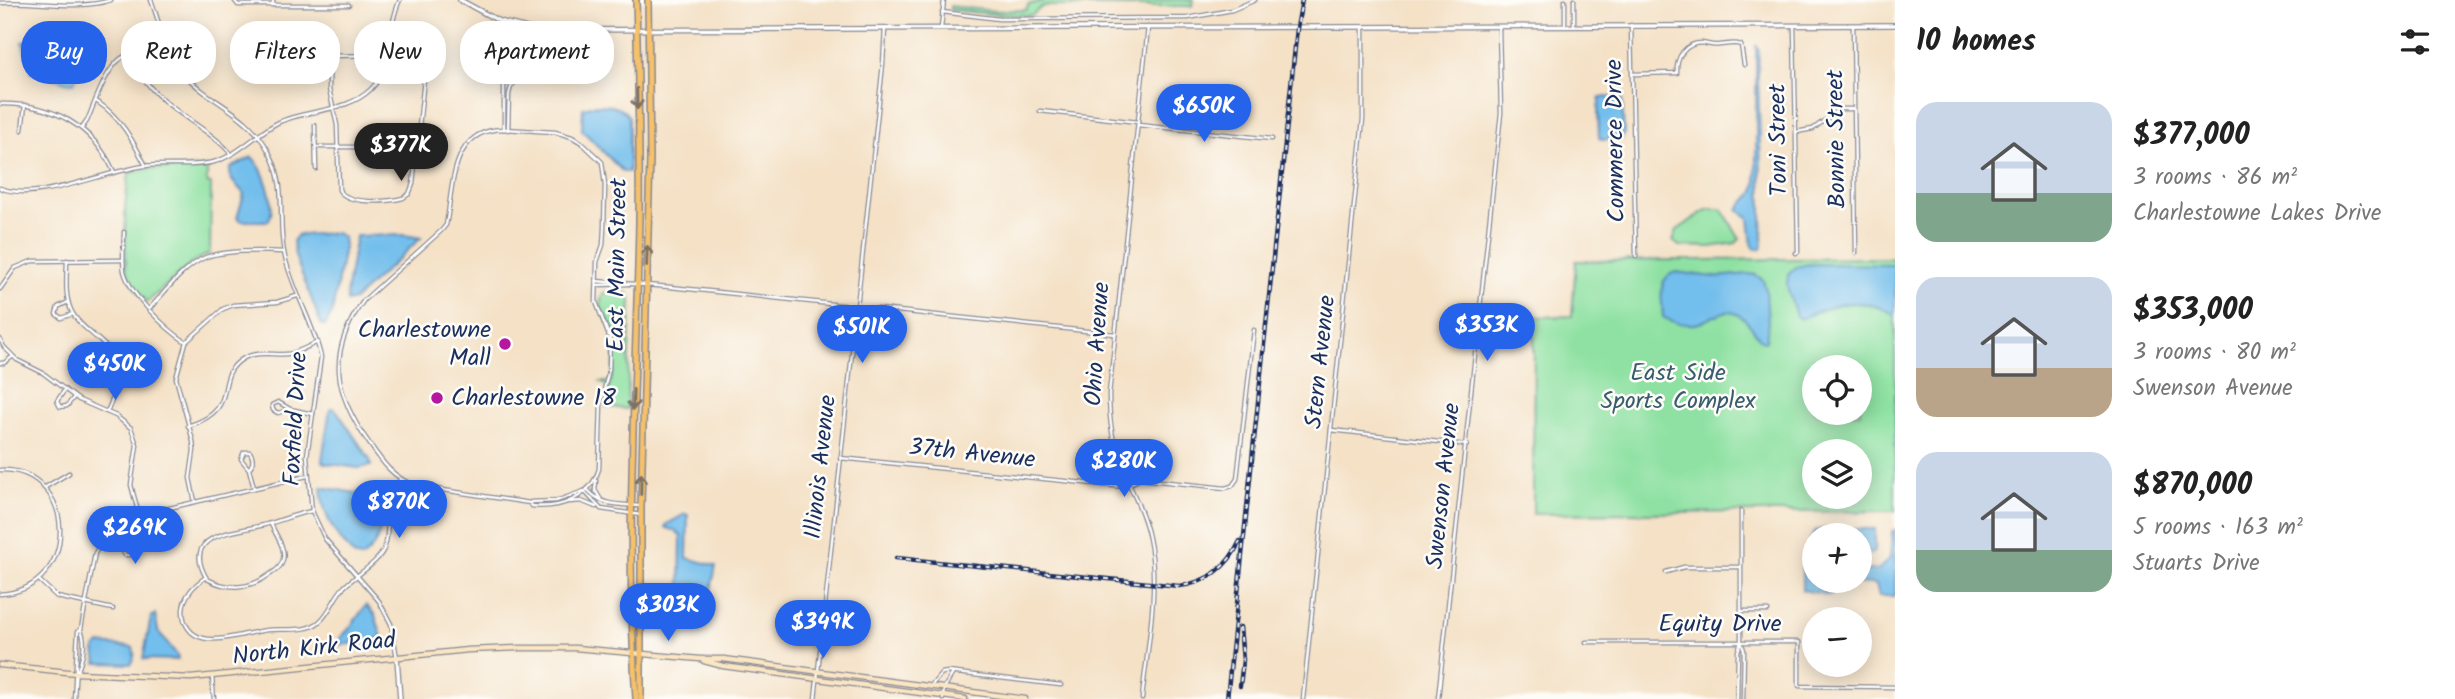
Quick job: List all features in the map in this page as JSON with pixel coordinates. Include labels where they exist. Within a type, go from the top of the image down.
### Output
[{"type":"main road","name":"East Main Street","points":[[636,0],[639,222],[631,505],[636,699]]},
{"type":"main road","name":"East Main Street","points":[[641,699],[641,506],[650,158],[648,0]]},
{"type":"main road","name":"North Kirk Road","points":[[0,665],[77,673],[212,677],[517,648],[575,648],[700,659]]},
{"type":"main road","points":[[700,659],[724,659],[1025,699]]},
{"type":"main road","points":[[700,659],[723,666],[965,699]]},
{"type":"street","points":[[0,4],[24,1],[90,4],[111,0]]},
{"type":"street","name":"Foxfield Drive","points":[[150,0],[157,21]]},
{"type":"street","points":[[234,0],[238,5],[273,2],[316,5],[329,2],[349,5]]},
{"type":"street","points":[[316,0],[316,5]]},
{"type":"street","points":[[393,21],[400,0]]},
{"type":"street","points":[[460,0],[499,21]]},
{"type":"street","points":[[940,29],[944,0]]},
{"type":"street","points":[[942,12],[999,19],[1188,19],[1232,10],[1255,0]]},
{"type":"street","points":[[1565,0],[1565,26]]},
{"type":"street","points":[[1574,0],[1574,26]]},
{"type":"street","name":"Commerce Drive","points":[[1632,25],[1636,256]]},
{"type":"street","name":"Toni Street","points":[[1794,25],[1796,253]]},
{"type":"street","name":"Bonnie Street","points":[[1853,25],[1856,253]]},
{"type":"street","points":[[614,31],[1895,25]]},
{"type":"street","name":"Swenson Avenue","points":[[1438,699],[1502,113],[1499,26]]},
{"type":"street","name":"Ohio Avenue","points":[[1142,699],[1153,560],[1146,525],[1118,457],[1109,394],[1148,27]]},
{"type":"street","name":"Stern Avenue","points":[[1303,699],[1363,119],[1363,27]]},
{"type":"street","name":"Illinois Avenue","points":[[815,699],[885,29]]},
{"type":"street","points":[[1633,74],[1677,73],[1681,54],[1689,45],[1699,43],[1716,46],[1736,43],[1741,45],[1744,65]]},
{"type":"street","points":[[82,128],[114,64],[121,58]]},
{"type":"street","points":[[150,84],[174,110],[219,142],[231,155]]},
{"type":"street","name":"Foxfield Drive","points":[[195,84],[239,115],[259,136],[274,162],[281,185],[284,252],[318,342],[321,357],[307,456],[312,511],[325,539],[379,601],[387,616],[397,658]]},
{"type":"street","points":[[329,84],[337,125],[339,190],[342,195],[353,200],[396,200],[407,197],[413,184],[423,84]]},
{"type":"street","points":[[0,188],[28,192],[146,166],[202,164],[231,155],[286,120],[358,98],[375,84]]},
{"type":"street","points":[[506,84],[506,130]]},
{"type":"street","points":[[506,130],[513,84]]},
{"type":"street","points":[[96,101],[124,128],[146,166]]},
{"type":"street","points":[[0,104],[25,105],[61,115],[82,128],[101,148],[114,172]]},
{"type":"street","points":[[22,130],[25,105]]},
{"type":"street","points":[[1796,132],[1814,129],[1840,109],[1854,108]]},
{"type":"street","points":[[1040,111],[1272,139]]},
{"type":"street","points":[[315,125],[316,169]]},
{"type":"street","points":[[586,489],[556,501],[530,503],[416,485],[400,479],[386,468],[345,404],[339,376],[343,336],[364,300],[446,225],[455,167],[463,148],[484,133],[506,130],[555,132],[572,136],[602,162],[605,185],[604,228],[596,283],[598,311],[610,339],[609,369],[601,403],[600,463],[595,490],[601,500]]},
{"type":"street","points":[[316,147],[417,147]]},
{"type":"street","points":[[124,232],[123,260],[125,274],[132,288],[167,328],[186,342]]},
{"type":"street","points":[[149,309],[190,268],[206,258],[224,253],[284,252]]},
{"type":"street","points":[[67,260],[68,302],[73,314],[110,350],[117,363],[119,380],[107,412]]},
{"type":"street","points":[[0,289],[8,275],[20,264],[32,261],[123,260]]},
{"type":"street","points":[[596,283],[646,285],[1115,334]]},
{"type":"street","points":[[195,502],[190,478],[194,450],[176,378],[186,342],[223,309],[277,302],[299,295]]},
{"type":"street","points":[[68,302],[58,307],[56,314],[61,318],[73,314]]},
{"type":"street","name":"37th Avenue","points":[[840,458],[1123,487],[1140,479],[1225,488],[1232,486],[1237,479],[1254,330]]},
{"type":"street","points":[[0,339],[3,350],[12,356],[43,373],[74,397],[126,423],[136,438],[137,454],[131,485],[139,514]]},
{"type":"street","points":[[188,426],[209,418],[216,412],[222,404],[229,374],[242,359],[260,354],[295,352],[318,342]]},
{"type":"street","points":[[0,363],[12,356]]},
{"type":"street","points":[[65,390],[57,401],[60,407],[67,406],[74,397]]},
{"type":"street","points":[[290,409],[278,413],[272,410],[272,405],[278,402],[290,409],[313,414]]},
{"type":"street","points":[[1331,430],[1467,445]]},
{"type":"street","points":[[249,469],[252,455],[250,452],[244,452],[241,459],[249,469],[254,488]]},
{"type":"street","points":[[0,470],[20,473],[44,488],[58,512],[61,533],[55,559],[39,580],[23,590],[0,594]]},
{"type":"street","points":[[44,488],[68,473]]},
{"type":"street","points":[[74,699],[78,631],[81,629],[95,553],[102,542],[139,514],[308,476]]},
{"type":"street","points":[[206,577],[186,598],[183,614],[185,625],[201,638],[212,639],[314,625],[324,617],[344,587],[384,550],[388,508],[400,479]]},
{"type":"street","points":[[569,502],[596,479]]},
{"type":"street","points":[[586,489],[599,501],[614,505],[641,506]]},
{"type":"street","points":[[586,489],[597,507]]},
{"type":"street","points":[[530,503],[532,506],[548,507],[569,502],[585,502],[608,512],[641,515]]},
{"type":"street","points":[[271,524],[284,553],[277,569],[247,587],[227,587],[206,577],[200,553],[202,545],[208,540],[312,511]]},
{"type":"street","points":[[1737,699],[1738,651],[1741,642],[1741,511]]},
{"type":"street","points":[[114,532],[122,542]]},
{"type":"street","points":[[1666,572],[1684,567],[1740,567]]},
{"type":"street","points":[[39,580],[57,597],[113,609]]},
{"type":"street","points":[[1741,611],[1768,611]]},
{"type":"street","points":[[77,673],[82,661],[84,634],[81,629]]},
{"type":"street","name":"Equity Drive","points":[[1586,642],[1799,642],[1799,686],[1895,687]]},
{"type":"street","points":[[1741,642],[1744,650],[1743,699]]},
{"type":"street","points":[[397,658],[400,699]]},
{"type":"street","points":[[931,686],[942,673],[1061,685]]},
{"type":"street","points":[[943,698],[944,688],[953,673]]},
{"type":"street","points":[[212,677],[214,699]]},
{"type":"green space","points":[[1045,0],[1193,0],[1192,6],[1043,6],[1032,15],[950,10],[950,6],[995,11],[1026,10],[1028,5]]},
{"type":"green space","points":[[207,167],[207,183],[211,184],[210,253],[193,262],[147,302],[135,288],[126,270],[125,207],[129,173],[147,169]]},
{"type":"green space","points":[[1709,209],[1721,209],[1724,212],[1740,239],[1736,243],[1710,247],[1679,246],[1673,241],[1677,230]]},
{"type":"green space","name":"East Side Sports Complex","points":[[1895,258],[1895,511],[1533,514],[1534,317],[1572,316],[1576,261]]},
{"type":"green space","points":[[608,291],[628,293],[631,299],[627,409],[606,407],[609,387],[601,382],[611,382],[614,364],[613,331],[600,304],[603,294]]},
{"type":"water","points":[[1756,45],[1759,52],[1763,246],[1756,249],[1752,246],[1749,218],[1738,210],[1753,193],[1756,183]]},
{"type":"water","points":[[1600,97],[1622,98],[1622,139],[1599,138]]},
{"type":"water","points":[[594,105],[618,108],[629,117],[629,172],[623,172],[582,130],[583,108]]},
{"type":"water","points":[[252,157],[257,162],[268,188],[271,215],[268,221],[242,221],[237,218],[244,194],[232,180],[230,172],[231,168]]},
{"type":"water","points":[[336,233],[343,237],[344,247],[332,313],[325,326],[321,324],[295,256],[293,241],[298,235]]},
{"type":"water","points":[[404,235],[421,238],[354,300],[347,302],[356,236]]},
{"type":"water","points":[[1810,264],[1895,265],[1895,315],[1858,303],[1824,309],[1800,319],[1796,316],[1787,286],[1788,275],[1796,267]]},
{"type":"water","points":[[1676,272],[1713,277],[1749,274],[1763,280],[1768,324],[1766,341],[1761,340],[1746,320],[1732,312],[1693,324],[1677,323],[1663,317],[1663,284],[1665,279]]},
{"type":"water","points":[[333,408],[370,460],[371,466],[358,468],[324,463],[322,460],[330,409]]},
{"type":"water","points":[[321,487],[380,497],[380,531],[374,546],[362,558],[352,554],[331,525],[325,511]]},
{"type":"water","points":[[685,514],[688,515],[687,558],[716,566],[709,600],[686,597],[680,593],[681,536],[665,527]]},
{"type":"water","points":[[1872,529],[1875,529],[1875,551],[1872,553]]},
{"type":"water","points":[[1895,530],[1895,596],[1879,596],[1876,585],[1872,584],[1872,570],[1878,570],[1890,558],[1892,531]]},
{"type":"water","points":[[366,605],[375,615],[382,637],[373,641],[340,645],[340,638]]},
{"type":"water","points":[[155,614],[158,631],[178,660],[143,659],[151,617]]},
{"type":"water","points":[[99,644],[132,647],[134,658],[131,664],[97,663],[95,649]]},
{"type":"railway","points":[[1227,699],[1302,0]]},
{"type":"railway","points":[[896,558],[1179,586],[1199,581],[1216,572],[1229,559],[1240,541]]},
{"type":"railway","points":[[1240,627],[1243,660],[1240,686]]},
{"type":"place","name":"Charlestowne Mall","points":[[505,344]]},
{"type":"place","name":"Charlestowne 18","points":[[437,398]]}]
